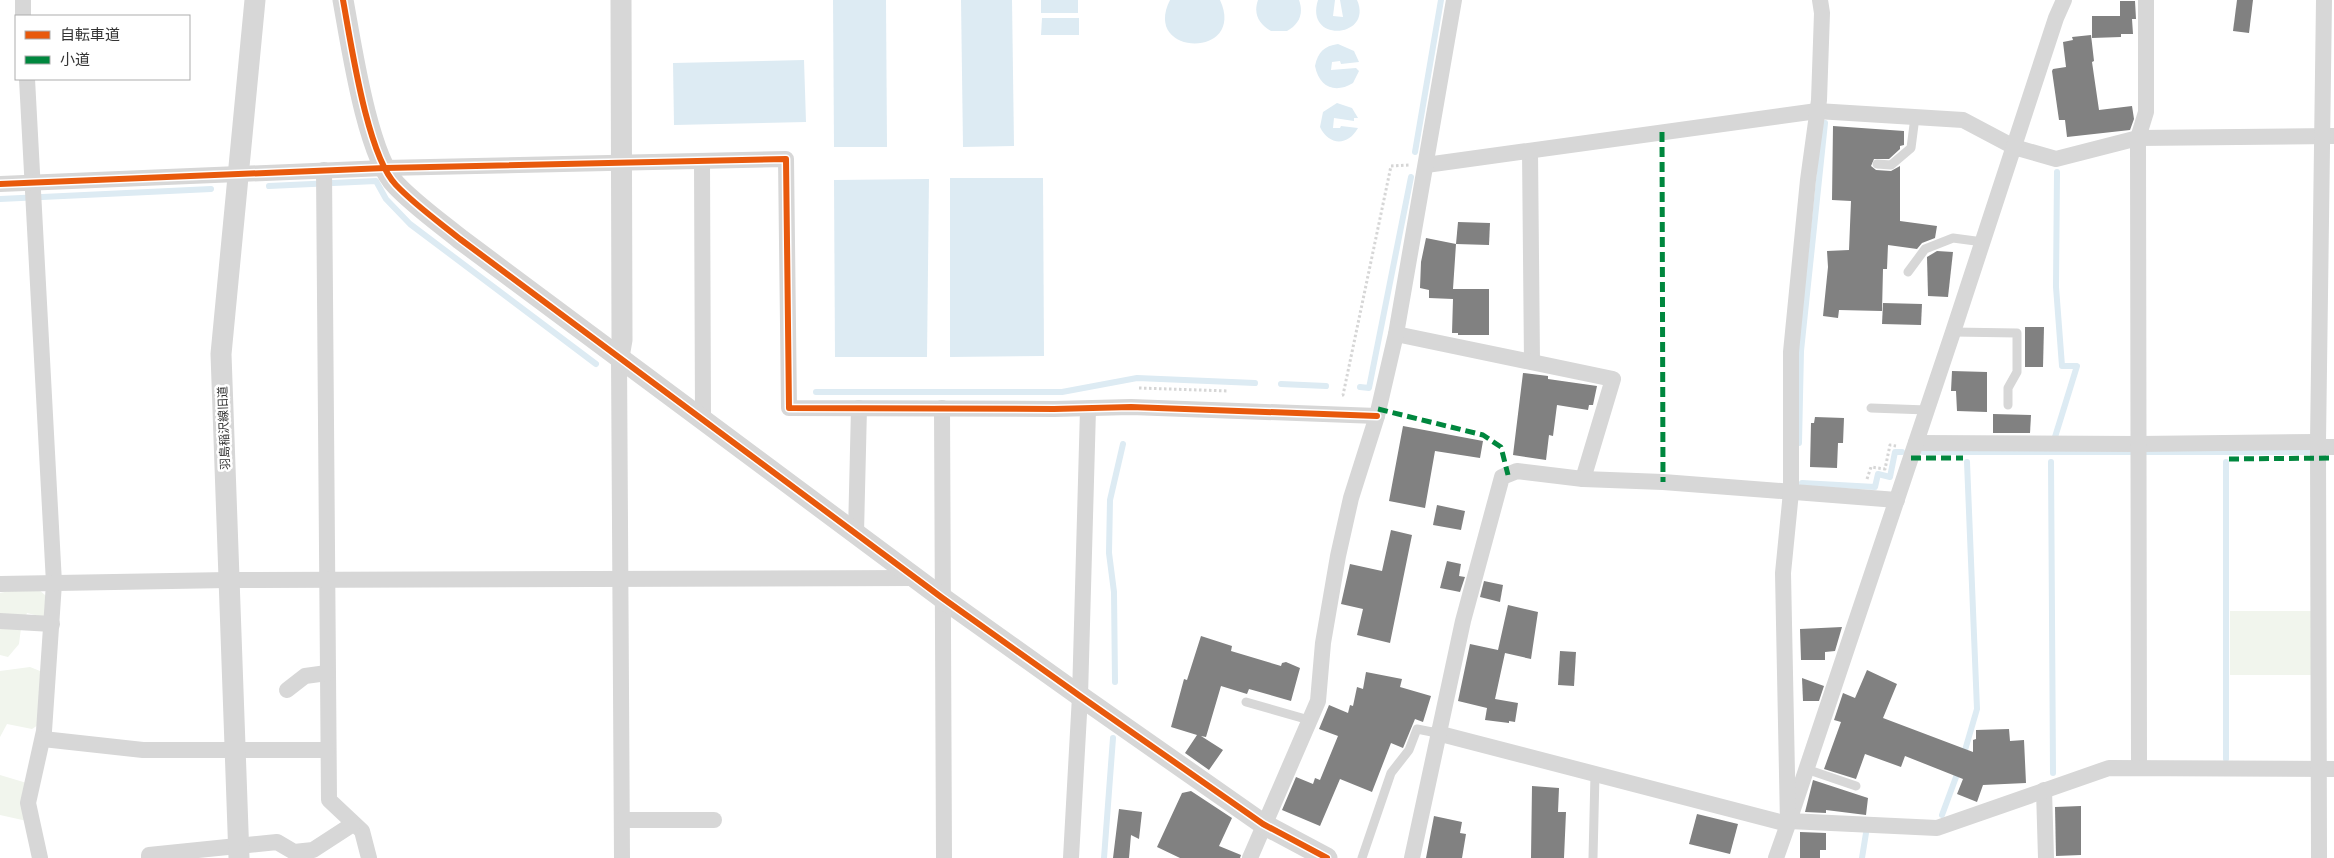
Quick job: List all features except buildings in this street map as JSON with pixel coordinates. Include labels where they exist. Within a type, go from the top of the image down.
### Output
[{"type":"street","points":[[23,0],[24,15]]},
{"type":"street","name":"羽島稲沢線旧道","points":[[239,851],[228,580],[222,354],[255,0]]},
{"type":"street","points":[[342,0],[356,74],[378,155],[395,184],[439,222],[941,597],[1263,824],[1327,858]]},
{"type":"street","points":[[621,0],[622,340],[619,357],[622,858]]},
{"type":"street","points":[[1250,858],[1263,824],[1318,701],[1323,643],[1351,498],[1377,416],[1396,334],[1454,0]]},
{"type":"street","points":[[1788,822],[1783,573],[1791,492],[1791,352],[1808,180],[1817,111],[1822,13],[1820,0]]},
{"type":"street","points":[[1776,858],[1954,332],[2056,18],[2064,0]]},
{"type":"street","points":[[2140,768],[2138,138],[2146,112],[2146,0]]},
{"type":"street","points":[[2319,858],[2327,769],[2324,445],[2329,136],[2324,0]]},
{"type":"street","points":[[26,80],[54,583],[43,739],[28,803],[40,858]]},
{"type":"street","points":[[1426,165],[1817,111],[1963,120],[2014,147],[2056,159],[2138,138],[2329,136]]},
{"type":"street","points":[[1530,150],[1532,362]]},
{"type":"street","points":[[0,184],[385,168],[786,160],[789,408],[1088,409],[1131,407],[1377,416]]},
{"type":"street","points":[[702,161],[703,418]]},
{"type":"street","points":[[324,170],[327,750],[329,800],[362,831],[369,858]]},
{"type":"street","points":[[1396,334],[1613,379],[1583,479]]},
{"type":"street","points":[[856,533],[858,408]]},
{"type":"street","points":[[942,408],[941,597],[944,858]]},
{"type":"street","points":[[1071,858],[1080,696],[1088,409]]},
{"type":"street","points":[[1915,446],[2324,445]]},
{"type":"street","points":[[1412,858],[1437,733],[1463,621],[1502,477],[1517,471],[1583,479],[1663,482],[1897,500]]},
{"type":"street","points":[[0,584],[228,580],[916,578]]},
{"type":"street","points":[[0,622],[52,624]]},
{"type":"street","points":[[287,690],[305,676],[328,672]]},
{"type":"street","points":[[1437,733],[1788,822],[1936,828],[2109,768],[2327,769]]},
{"type":"street","points":[[43,739],[143,750],[327,750]]},
{"type":"street","points":[[2044,790],[2046,858]]},
{"type":"street","points":[[622,820],[714,820]]},
{"type":"street","points":[[148,858],[149,856],[185,853],[239,851],[277,842],[294,852],[313,850],[353,824]]},
{"type":"lane","points":[[1877,164],[1891,164],[1911,148],[1915,117]]},
{"type":"lane","points":[[1908,272],[1925,249],[1953,238],[1983,242]]},
{"type":"lane","points":[[1954,332],[2017,334],[2017,372],[2008,388],[2008,405]]},
{"type":"lane","points":[[1871,408],[1927,410]]},
{"type":"lane","points":[[1246,702],[1310,720]]},
{"type":"lane","points":[[1362,858],[1391,773],[1409,750],[1417,729],[1437,733]]},
{"type":"lane","points":[[1806,768],[1856,786]]},
{"type":"lane","points":[[1593,858],[1595,774]]},
{"type":"path","points":[[1334,395],[1343,395],[1391,166],[1426,165]]},
{"type":"path","points":[[1135,388],[1238,391]]},
{"type":"path","points":[[1859,479],[1868,479],[1871,466],[1885,470],[1890,445],[1915,446]]},
{"type":"shaded area","points":[[833,0],[886,0],[887,147],[834,147]]},
{"type":"shaded area","points":[[961,0],[1012,0],[1014,146],[963,147]]},
{"type":"shaded area","points":[[1041,0],[1078,0],[1078,13],[1041,13]]},
{"type":"shaded area","points":[[1170,0],[1220,0],[1224,19],[1220,33],[1208,41],[1194,44],[1180,41],[1169,32],[1165,19]]},
{"type":"shaded area","points":[[1258,0],[1299,0],[1301,14],[1295,25],[1287,31],[1271,31],[1258,18],[1256,10]]},
{"type":"shaded area","points":[[1318,0],[1335,0],[1333,16],[1343,17],[1340,0],[1357,0],[1360,13],[1356,22],[1348,28],[1339,31],[1329,29],[1321,24],[1316,14]]},
{"type":"shaded area","points":[[1042,18],[1079,18],[1079,35],[1041,35]]},
{"type":"shaded area","points":[[1338,44],[1354,51],[1359,62],[1341,64],[1340,61],[1332,62],[1331,70],[1356,68],[1359,71],[1353,83],[1340,88],[1334,88],[1324,84],[1315,66],[1322,50]]},
{"type":"shaded area","points":[[804,60],[806,122],[674,125],[673,63]]},
{"type":"shaded area","points":[[1337,103],[1352,108],[1358,118],[1354,118],[1354,121],[1334,118],[1333,128],[1340,128],[1341,126],[1358,128],[1354,134],[1344,141],[1328,138],[1320,127],[1323,112]]},
{"type":"shaded area","points":[[950,178],[1043,178],[1044,356],[950,357]]},
{"type":"shaded area","points":[[929,179],[927,357],[835,357],[834,180]]},
{"type":"shaded area","points":[[39,590],[51,600],[47,618],[27,613],[21,628],[19,644],[8,657],[0,655],[0,593]]},
{"type":"shaded area","points":[[2230,611],[2316,611],[2316,675],[2230,675]]},
{"type":"shaded area","points":[[30,667],[45,673],[44,721],[32,729],[7,724],[0,737],[0,671]]},
{"type":"shaded area","points":[[0,775],[30,784],[27,821],[0,815]]},
{"type":"waterway","points":[[1415,152],[1441,0]]},
{"type":"waterway","points":[[1799,443],[1801,351],[1825,123]]},
{"type":"waterway","points":[[2055,437],[2077,366],[2062,366],[2056,287],[2057,172]]},
{"type":"waterway","points":[[1360,387],[1369,388],[1411,177]]},
{"type":"waterway","points":[[269,186],[376,181],[386,199],[410,224],[596,364]]},
{"type":"waterway","points":[[0,199],[211,189]]},
{"type":"waterway","points":[[816,392],[1062,392],[1137,378],[1255,383]]},
{"type":"waterway","points":[[1281,384],[1326,386]]},
{"type":"waterway","points":[[1115,682],[1114,592],[1109,553],[1110,500],[1123,444]]},
{"type":"waterway","points":[[1802,483],[1875,487],[1878,474],[1890,477],[1895,452],[1902,452]]},
{"type":"waterway","points":[[1923,452],[2134,452]]},
{"type":"waterway","points":[[2145,452],[2313,452]]},
{"type":"waterway","points":[[1963,757],[1977,709],[1967,462]]},
{"type":"waterway","points":[[2051,462],[2053,773]]},
{"type":"waterway","points":[[2226,462],[2226,759]]},
{"type":"waterway","points":[[1104,858],[1113,738]]},
{"type":"waterway","points":[[1942,815],[1959,769]]},
{"type":"waterway","points":[[1862,858],[1866,833]]},
{"type":"marked path","points":[[1662,132],[1663,482]]},
{"type":"marked path","points":[[1378,409],[1483,435],[1501,447],[1508,475]]},
{"type":"marked path","points":[[1911,458],[1963,458]]},
{"type":"marked path","points":[[2229,459],[2334,458]]},
{"type":"cycle path","points":[[343,0],[362,97],[377,149],[386,170],[396,185],[427,213],[941,597],[1263,824],[1327,858]]},
{"type":"cycle path","points":[[0,184],[385,168],[786,159],[789,408],[1054,409],[1131,407],[1377,416]]}]
